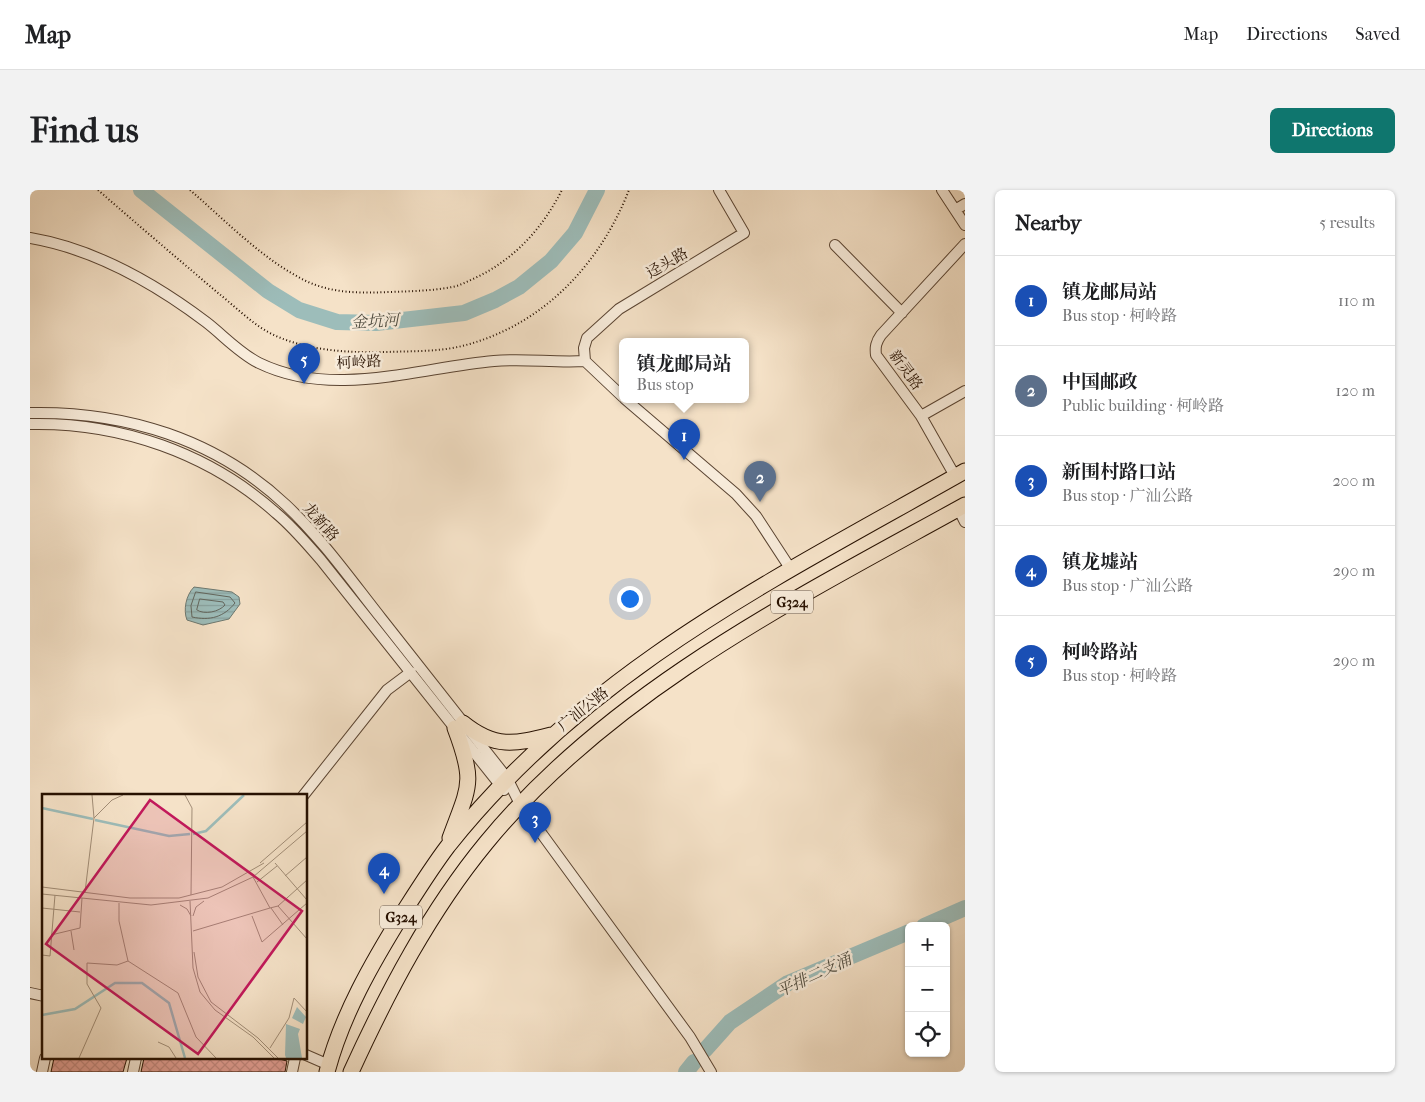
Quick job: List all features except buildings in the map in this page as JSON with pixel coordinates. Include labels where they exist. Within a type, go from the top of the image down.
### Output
[{"type":"highway","name":"广汕公路","points":[[326,1070],[361,986],[414,897],[447,847],[504,782],[553,734],[609,688],[673,641],[790,568],[960,473]]},
{"type":"highway","name":"广汕公路","points":[[351,1072],[401,971],[436,912],[486,843],[520,804],[566,760],[624,710],[762,619],[963,512]]},
{"type":"highway","points":[[609,688],[624,710]]},
{"type":"highway","points":[[459,726],[482,736],[512,744],[553,734]]},
{"type":"highway","points":[[447,847],[469,787],[468,766],[459,726]]},
{"type":"highway","points":[[414,897],[436,912]]},
{"type":"highway","points":[[361,1072],[376,1021]]},
{"type":"street","name":"迳头路","points":[[585,361],[584,348],[587,338],[619,309],[744,233],[719,190]]},
{"type":"street","points":[[942,190],[965,225]]},
{"type":"street","points":[[955,210],[965,204]]},
{"type":"street","name":"柯岭路","points":[[30,238],[58,243],[91,253],[153,286],[206,322],[235,347],[258,363],[289,375],[356,380],[494,361],[526,360],[562,363],[585,361]]},
{"type":"street","name":"新灵路","points":[[960,473],[876,355],[875,350],[876,342],[881,335],[965,244]]},
{"type":"street","points":[[835,245],[902,313]]},
{"type":"street","points":[[585,361],[619,393]]},
{"type":"street","points":[[921,416],[965,391]]},
{"type":"street","points":[[630,403],[736,494],[756,516],[790,568]]},
{"type":"street","name":"龙新路","points":[[30,413],[90,415],[144,426],[205,447],[250,474],[287,506],[319,541],[459,726],[504,782],[690,1037],[711,1072]]},
{"type":"street","name":"龙新路","points":[[30,424],[83,427],[132,435],[176,450],[226,476],[276,512],[296,532],[411,672],[459,726]]},
{"type":"street","points":[[305,794],[387,690],[411,672]]},
{"type":"street","points":[[308,1057],[326,1070]]},
{"type":"path","points":[[98,190],[217,292],[274,336],[329,350],[365,352],[430,350],[465,345],[496,334],[532,315],[560,296],[597,252],[620,211],[629,190]]},
{"type":"path","points":[[190,190],[276,263],[292,274],[323,288],[354,294],[454,287],[480,275],[520,250],[552,210],[562,190]]},
{"type":"water","points":[[194,587],[232,592],[239,597],[240,604],[229,619],[203,625],[187,620],[185,612],[186,603]]},
{"type":"waterway","name":"金坑河","points":[[141,190],[268,291],[299,310],[337,322],[376,323],[464,313],[519,287],[551,261],[575,233],[597,190]]},
{"type":"waterway","name":"平排二支涌","points":[[933,922],[965,908]]},
{"type":"waterway","name":"平排二支涌","points":[[705,1050],[730,1022],[788,983],[905,934]]},
{"type":"waterway","name":"平排二支涌","points":[[686,1072],[694,1062]]},
{"type":"place","name":"柯岭路站","points":[[304,384]]},
{"type":"place","name":"镇龙邮局站","points":[[684,460]]},
{"type":"place","name":"中国邮政","points":[[760,502]]},
{"type":"place","name":"新围村路口站","points":[[535,843]]},
{"type":"place","name":"镇龙墟站","points":[[384,894]]}]
